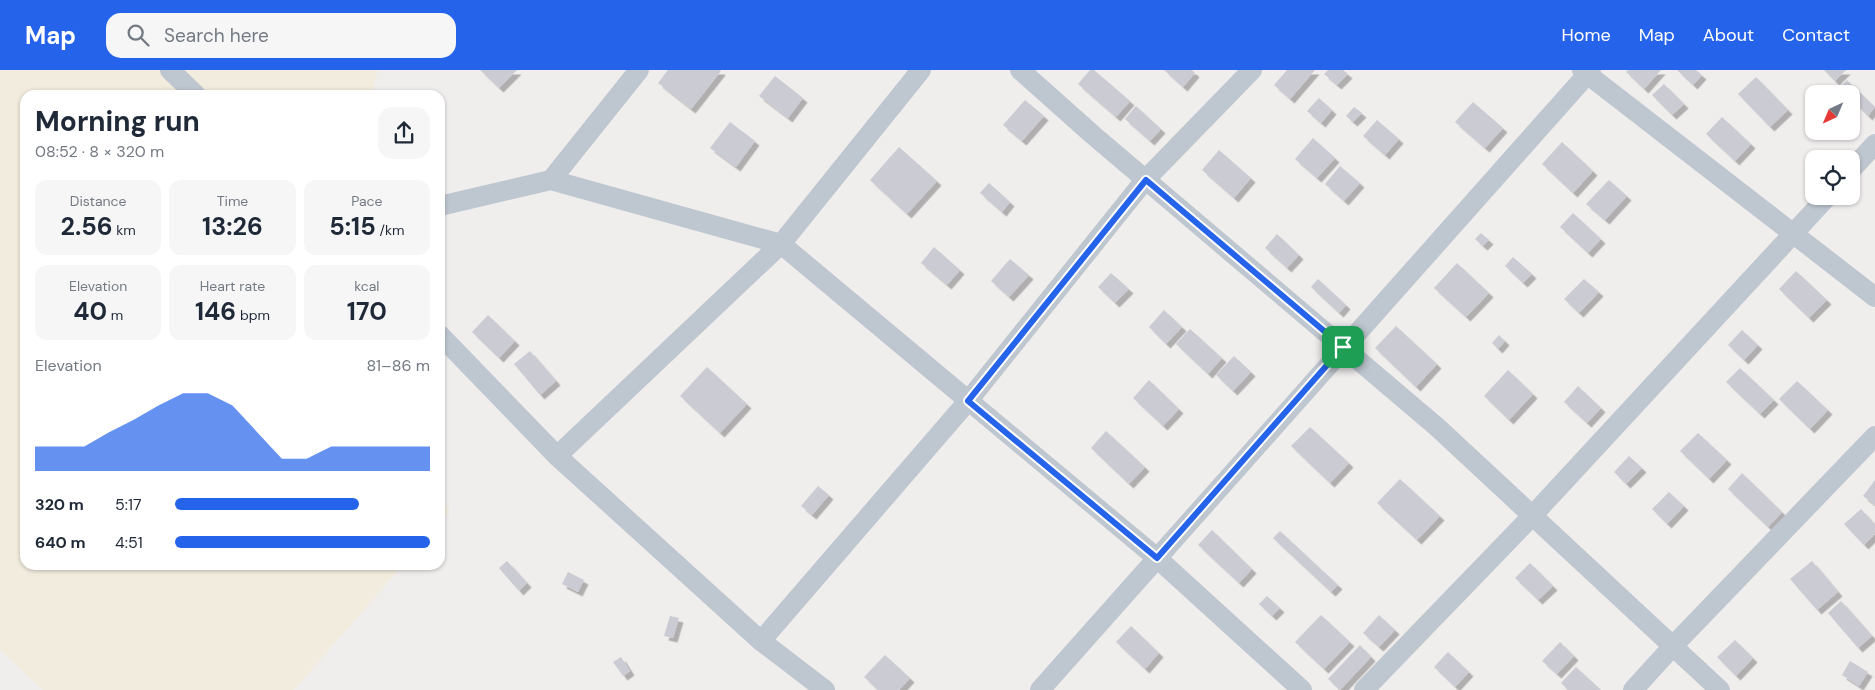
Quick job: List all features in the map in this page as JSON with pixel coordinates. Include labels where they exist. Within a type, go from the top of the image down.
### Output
[{"type":"street","points":[[170,70],[191,90]]},
{"type":"street","points":[[551,180],[639,70]]},
{"type":"street","points":[[557,456],[781,244],[921,70]]},
{"type":"street","points":[[1020,70],[1146,180],[1437,427],[1720,690]]},
{"type":"street","points":[[761,640],[968,401],[1146,180],[1252,70]]},
{"type":"street","points":[[1040,690],[1587,71],[1875,297]]},
{"type":"street","points":[[1860,160],[1875,144]]},
{"type":"street","points":[[445,205],[551,180],[781,244],[1157,558],[1302,690]]},
{"type":"street","points":[[1364,690],[1533,516],[1820,205]]},
{"type":"street","points":[[445,340],[557,456],[761,640],[824,690]]},
{"type":"street","points":[[1633,690],[1875,436]]},
{"type":"sand","points":[[0,70],[378,70],[373,90],[20,90],[20,570],[399,570],[294,690],[43,690],[0,650]]},
{"type":"sand","points":[[445,506],[450,511],[445,517]]},
{"type":"building","points":[[480,70],[517,70],[499,88]]},
{"type":"building","points":[[668,70],[721,71],[691,109],[658,83]]},
{"type":"building","points":[[1090,70],[1094,70],[1130,101],[1116,117],[1078,84]]},
{"type":"building","points":[[1164,70],[1192,70],[1195,73],[1183,87]]},
{"type":"building","points":[[1287,70],[1315,70],[1290,99],[1274,85]]},
{"type":"building","points":[[1328,70],[1343,70],[1348,74],[1337,85],[1324,74]]},
{"type":"building","points":[[1628,70],[1661,70],[1644,89],[1626,72]]},
{"type":"building","points":[[1677,70],[1696,70],[1702,75],[1693,85]]},
{"type":"building","points":[[1824,70],[1846,70],[1835,81]]},
{"type":"building","points":[[775,76],[803,98],[788,118],[759,96]]},
{"type":"building","points":[[1756,77],[1788,110],[1770,127],[1738,94]]},
{"type":"building","points":[[1847,80],[1852,85],[1842,85]]},
{"type":"building","points":[[1664,84],[1684,104],[1672,115],[1652,95]]},
{"type":"building","points":[[1860,93],[1875,107],[1868,116],[1860,108]]},
{"type":"building","points":[[1319,98],[1332,110],[1321,123],[1307,111]]},
{"type":"building","points":[[1025,100],[1044,116],[1022,141],[1003,125]]},
{"type":"building","points":[[1473,102],[1503,128],[1485,148],[1455,122]]},
{"type":"building","points":[[1136,106],[1161,129],[1150,141],[1125,119]]},
{"type":"building","points":[[1354,107],[1362,113],[1353,122],[1346,116]]},
{"type":"building","points":[[1722,117],[1751,144],[1735,161],[1706,134]]},
{"type":"building","points":[[1377,120],[1399,139],[1385,155],[1363,136]]},
{"type":"building","points":[[730,122],[755,141],[736,167],[710,148]]},
{"type":"building","points":[[1313,138],[1335,158],[1317,178],[1295,159]]},
{"type":"building","points":[[1562,142],[1593,171],[1573,193],[1542,164]]},
{"type":"building","points":[[899,147],[937,181],[907,214],[870,180]]},
{"type":"building","points":[[1219,150],[1251,178],[1234,198],[1202,170]]},
{"type":"building","points":[[1340,166],[1360,183],[1344,201],[1325,184]]},
{"type":"building","points":[[1609,180],[1627,196],[1605,220],[1586,204]]},
{"type":"building","points":[[989,183],[1010,202],[1002,212],[980,193]]},
{"type":"building","points":[[1573,213],[1601,239],[1588,253],[1560,227]]},
{"type":"building","points":[[1481,233],[1489,240],[1483,246],[1475,239]]},
{"type":"building","points":[[1277,234],[1299,255],[1287,268],[1265,248]]},
{"type":"building","points":[[934,247],[960,270],[947,285],[921,263]]},
{"type":"building","points":[[1513,257],[1532,274],[1523,283],[1505,266]]},
{"type":"building","points":[[1010,259],[1029,275],[1009,297],[991,281]]},
{"type":"building","points":[[1457,263],[1489,293],[1466,317],[1434,288]]},
{"type":"building","points":[[1796,271],[1827,300],[1809,318],[1779,289]]},
{"type":"building","points":[[1111,273],[1129,289],[1115,303],[1098,287]]},
{"type":"building","points":[[1318,279],[1346,305],[1339,313],[1311,287]]},
{"type":"building","points":[[1584,279],[1599,292],[1579,313],[1564,299]]},
{"type":"building","points":[[1164,310],[1182,327],[1166,344],[1149,327]]},
{"type":"building","points":[[488,315],[515,341],[499,358],[472,332]]},
{"type":"building","points":[[1396,326],[1437,364],[1416,387],[1375,348]]},
{"type":"building","points":[[1190,329],[1222,358],[1208,374],[1176,344]]},
{"type":"building","points":[[1742,330],[1758,345],[1744,360],[1728,345]]},
{"type":"building","points":[[1499,335],[1505,341],[1498,349],[1492,343]]},
{"type":"building","points":[[530,351],[556,381],[540,395],[514,364]]},
{"type":"building","points":[[1234,356],[1251,372],[1233,391],[1216,375]]},
{"type":"building","points":[[707,367],[747,404],[720,433],[680,396]]},
{"type":"building","points":[[1740,368],[1774,400],[1760,414],[1726,382]]},
{"type":"building","points":[[1508,370],[1533,394],[1509,420],[1484,396]]},
{"type":"building","points":[[1149,380],[1179,409],[1163,426],[1133,398]]},
{"type":"building","points":[[1797,381],[1828,410],[1810,429],[1779,399]]},
{"type":"building","points":[[1578,386],[1601,408],[1587,423],[1564,402]]},
{"type":"building","points":[[1310,427],[1349,463],[1330,483],[1291,446]]},
{"type":"building","points":[[1106,431],[1145,467],[1129,484],[1091,448]]},
{"type":"building","points":[[1698,433],[1727,460],[1709,479],[1680,451]]},
{"type":"building","points":[[1629,456],[1642,468],[1626,484],[1614,472]]},
{"type":"building","points":[[1742,473],[1782,512],[1768,527],[1728,489]]},
{"type":"building","points":[[1400,479],[1440,516],[1417,540],[1377,503]]},
{"type":"building","points":[[1875,480],[1875,505],[1863,496]]},
{"type":"building","points":[[818,486],[829,495],[812,515],[801,506]]},
{"type":"building","points":[[1669,492],[1684,506],[1667,524],[1652,509]]},
{"type":"building","points":[[1861,509],[1875,525],[1875,534],[1864,545],[1844,524]]},
{"type":"building","points":[[1212,530],[1252,569],[1239,583],[1198,545]]},
{"type":"building","points":[[1280,531],[1338,585],[1331,592],[1273,538]]},
{"type":"building","points":[[507,561],[527,583],[519,591],[499,568]]},
{"type":"building","points":[[1812,561],[1838,592],[1817,610],[1790,579]]},
{"type":"building","points":[[1530,563],[1553,586],[1538,600],[1515,578]]},
{"type":"building","points":[[568,572],[584,580],[578,592],[562,584]]},
{"type":"building","points":[[1267,596],[1280,608],[1272,616],[1259,604]]},
{"type":"building","points":[[1841,601],[1872,636],[1858,648],[1828,613]]},
{"type":"building","points":[[1321,615],[1350,642],[1324,669],[1295,642]]},
{"type":"building","points":[[1379,615],[1395,630],[1379,647],[1363,633]]},
{"type":"building","points":[[670,616],[679,618],[673,638],[664,636]]},
{"type":"building","points":[[1131,626],[1159,653],[1145,669],[1116,642]]},
{"type":"building","points":[[1735,640],[1753,658],[1736,676],[1717,657]]},
{"type":"building","points":[[1560,642],[1574,656],[1557,674],[1542,661]]},
{"type":"building","points":[[1360,645],[1371,657],[1340,690],[1328,679]]},
{"type":"building","points":[[1448,652],[1469,672],[1455,687],[1434,667]]},
{"type":"building","points":[[885,655],[910,678],[899,690],[878,690],[864,677]]},
{"type":"building","points":[[621,657],[630,671],[623,676],[613,662]]},
{"type":"building","points":[[1850,661],[1868,672],[1859,686],[1842,675]]},
{"type":"building","points":[[1576,667],[1601,690],[1568,690],[1561,683]]},
{"type":"route","points":[[1146,180],[1343,347],[1157,558],[968,401],[1146,180]]}]
